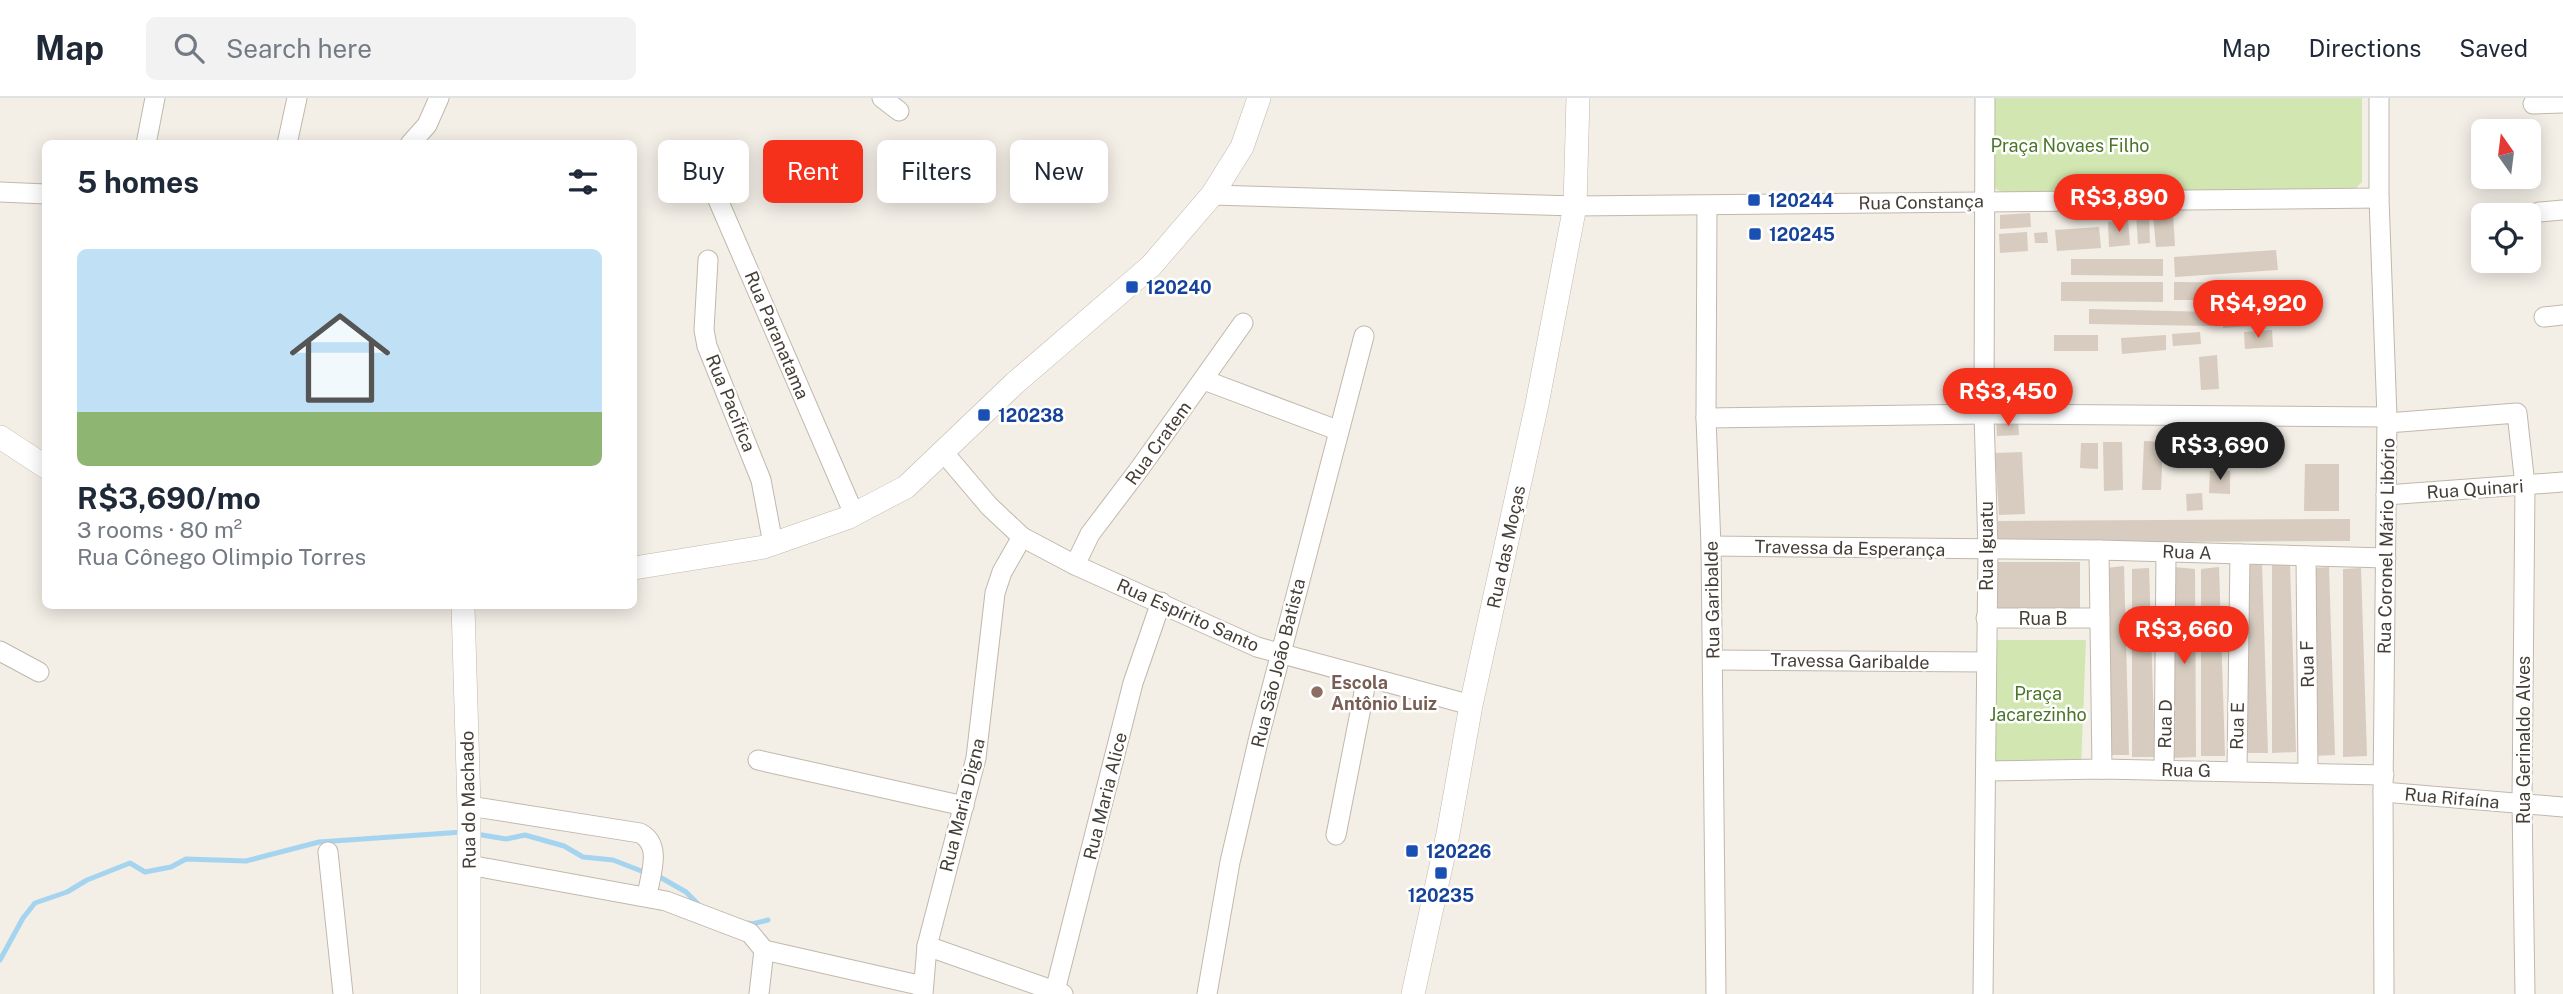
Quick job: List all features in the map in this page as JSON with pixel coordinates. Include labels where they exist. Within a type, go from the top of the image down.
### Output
[{"type":"street","points":[[147,140],[155,98]]},
{"type":"street","points":[[289,140],[297,98]]},
{"type":"street","points":[[414,140],[427,125],[439,98]]},
{"type":"street","points":[[882,98],[899,111]]},
{"type":"street","points":[[637,567],[773,544],[855,514],[906,487],[1015,383],[1151,266],[1212,195],[1242,147],[1259,98]]},
{"type":"street","name":"Rua das Moças","points":[[1413,994],[1448,834],[1471,705],[1537,404],[1575,206],[1578,98]]},
{"type":"street","name":"Rua Iguatu","points":[[1983,994],[1988,550],[1984,414],[1984,98]]},
{"type":"street","name":"Rua Coronel Mário Libório","points":[[2379,98],[2379,198],[2387,420],[2384,994]]},
{"type":"street","points":[[2533,104],[2563,103]]},
{"type":"street","points":[[0,192],[42,194]]},
{"type":"street","name":"Rua Constança","points":[[1212,195],[1575,206],[2379,198]]},
{"type":"street","name":"Rua Paranatama","points":[[719,203],[855,514]]},
{"type":"street","name":"Rua Garibalde","points":[[1707,206],[1706,418],[1712,546],[1716,994]]},
{"type":"street","points":[[2541,212],[2563,210]]},
{"type":"street","name":"Rua Pacifica","points":[[708,260],[704,330],[707,346],[761,480],[773,544]]},
{"type":"street","name":"Rua Cratem","points":[[1075,565],[1090,534],[1243,323]]},
{"type":"street","name":"Rua São João Batista","points":[[1208,994],[1230,862],[1337,430],[1364,336]]},
{"type":"street","points":[[1204,380],[1337,430]]},
{"type":"street","name":"Rua Gerinaldo Alves","points":[[2387,420],[2517,413],[2525,485],[2522,803],[2525,994]]},
{"type":"street","points":[[1706,418],[1984,414],[2387,420]]},
{"type":"street","points":[[0,437],[42,464]]},
{"type":"street","name":"Rua Espírito Santo","points":[[944,453],[989,506],[1022,537],[1075,565],[1257,647],[1471,705]]},
{"type":"street","name":"Rua Quinari","points":[[2386,495],[2563,482]]},
{"type":"street","name":"Rua Maria Digna","points":[[923,990],[926,946],[976,758],[995,593],[1002,572],[1022,537]]},
{"type":"street","name":"Travessa da Esperança","points":[[1712,546],[1988,550]]},
{"type":"street","name":"Rua A","points":[[1988,550],[2099,550],[2386,558]]},
{"type":"street","points":[[2099,550],[2102,769]]},
{"type":"street","name":"Rua D","points":[[2164,770],[2166,552]]},
{"type":"street","name":"Rua E","points":[[2237,771],[2240,554]]},
{"type":"street","name":"Rua F","points":[[2306,556],[2308,773]]},
{"type":"street","name":"Rua Maria Alice","points":[[1059,993],[1133,683],[1161,602]]},
{"type":"street","name":"Rua do Machado","points":[[463,609],[469,813],[469,994]]},
{"type":"street","name":"Rua B","points":[[1986,618],[2100,618]]},
{"type":"street","points":[[0,651],[39,672]]},
{"type":"street","name":"Travessa Garibalde","points":[[1713,660],[1986,662]]},
{"type":"street","points":[[1336,835],[1367,677]]},
{"type":"street","points":[[758,760],[964,806]]},
{"type":"street","name":"Rua G","points":[[1987,771],[2102,769],[2308,773],[2384,784]]},
{"type":"street","name":"Rua Rifaína","points":[[2384,784],[2563,807]]},
{"type":"street","points":[[469,813],[640,833],[648,837],[654,852],[646,896]]},
{"type":"street","points":[[328,852],[344,994]]},
{"type":"street","points":[[469,857],[666,901],[750,933],[764,950],[923,990]]},
{"type":"street","points":[[926,946],[1059,993]]},
{"type":"street","points":[[759,994],[764,950]]},
{"type":"green space","name":"Praça Novaes Filho","points":[[1993,98],[2362,98],[2362,182],[2355,189],[2004,193],[1996,189],[1994,184]]},
{"type":"green space","name":"Praça Jacarezinho","points":[[1994,640],[2086,640],[2081,767],[1992,766]]},
{"type":"building","points":[[2030,213],[2031,227],[2000,229],[2000,215]]},
{"type":"building","points":[[2149,214],[2150,243],[2138,244],[2136,215]]},
{"type":"building","points":[[2173,215],[2175,246],[2156,247],[2153,216]]},
{"type":"building","points":[[2128,220],[2130,245],[2109,247],[2108,222]]},
{"type":"building","points":[[2099,227],[2101,248],[2057,251],[2055,230]]},
{"type":"building","points":[[2027,232],[2028,251],[2000,253],[1999,234]]},
{"type":"building","points":[[2047,232],[2048,243],[2035,243],[2034,233]]},
{"type":"building","points":[[2276,250],[2278,270],[2175,277],[2174,257]]},
{"type":"building","points":[[2071,259],[2163,259],[2163,276],[2071,275]]},
{"type":"building","points":[[2061,282],[2163,282],[2163,302],[2061,301]]},
{"type":"building","points":[[2174,282],[2281,283],[2281,300],[2174,300]]},
{"type":"building","points":[[2279,306],[2280,324],[2223,328],[2222,310]]},
{"type":"building","points":[[2089,309],[2212,312],[2212,326],[2089,324]]},
{"type":"building","points":[[2272,330],[2273,347],[2245,349],[2244,332]]},
{"type":"building","points":[[2200,332],[2201,344],[2173,346],[2172,334]]},
{"type":"building","points":[[2054,335],[2098,335],[2098,351],[2054,351]]},
{"type":"building","points":[[2166,335],[2166,350],[2122,354],[2121,338]]},
{"type":"building","points":[[2217,355],[2219,389],[2201,390],[2199,357]]},
{"type":"building","points":[[2018,419],[2019,435],[1997,436],[1996,420]]},
{"type":"building","points":[[2144,441],[2163,442],[2161,490],[2142,490]]},
{"type":"building","points":[[2103,442],[2122,442],[2123,490],[2104,491]]},
{"type":"building","points":[[2081,443],[2098,443],[2098,469],[2080,468]]},
{"type":"building","points":[[2022,452],[2025,514],[1999,515],[1995,453]]},
{"type":"building","points":[[2305,464],[2339,464],[2339,511],[2304,511]]},
{"type":"building","points":[[2210,471],[2230,471],[2230,494],[2209,493]]},
{"type":"building","points":[[2202,493],[2203,510],[2187,511],[2186,494]]},
{"type":"building","points":[[2350,519],[2350,541],[1998,543],[1998,521]]},
{"type":"building","points":[[1994,562],[2080,562],[2080,610],[1994,609]]},
{"type":"building","points":[[2262,564],[2268,753],[2245,753],[2244,565]]},
{"type":"building","points":[[2290,564],[2296,752],[2272,753],[2272,565]]},
{"type":"building","points":[[2124,566],[2129,755],[2106,755],[2106,568]]},
{"type":"building","points":[[2174,567],[2195,569],[2196,757],[2170,758]]},
{"type":"building","points":[[2219,567],[2225,756],[2201,756],[2201,569]]},
{"type":"building","points":[[2329,567],[2335,755],[2312,756],[2312,568]]},
{"type":"building","points":[[2149,568],[2155,757],[2132,757],[2132,569]]},
{"type":"building","points":[[2361,568],[2367,756],[2343,757],[2343,569]]},
{"type":"waterway","points":[[0,960],[23,918],[35,903],[67,892],[87,880],[130,863],[145,872],[171,867],[186,859],[246,861],[319,842],[463,832]]},
{"type":"waterway","points":[[476,834],[506,839],[525,835],[564,846],[583,857],[613,860],[644,872]]},
{"type":"waterway","points":[[658,876],[686,892],[699,905]]},
{"type":"waterway","points":[[748,923],[768,920]]},
{"type":"place","name":"120244","points":[[1754,200]]},
{"type":"place","name":"120245","points":[[1755,234]]},
{"type":"place","name":"120240","points":[[1132,287]]},
{"type":"place","name":"120238","points":[[984,415]]},
{"type":"place","name":"Escola Antônio Luiz","points":[[1317,692]]},
{"type":"place","name":"120226","points":[[1412,851]]},
{"type":"place","name":"120235","points":[[1441,873]]}]
